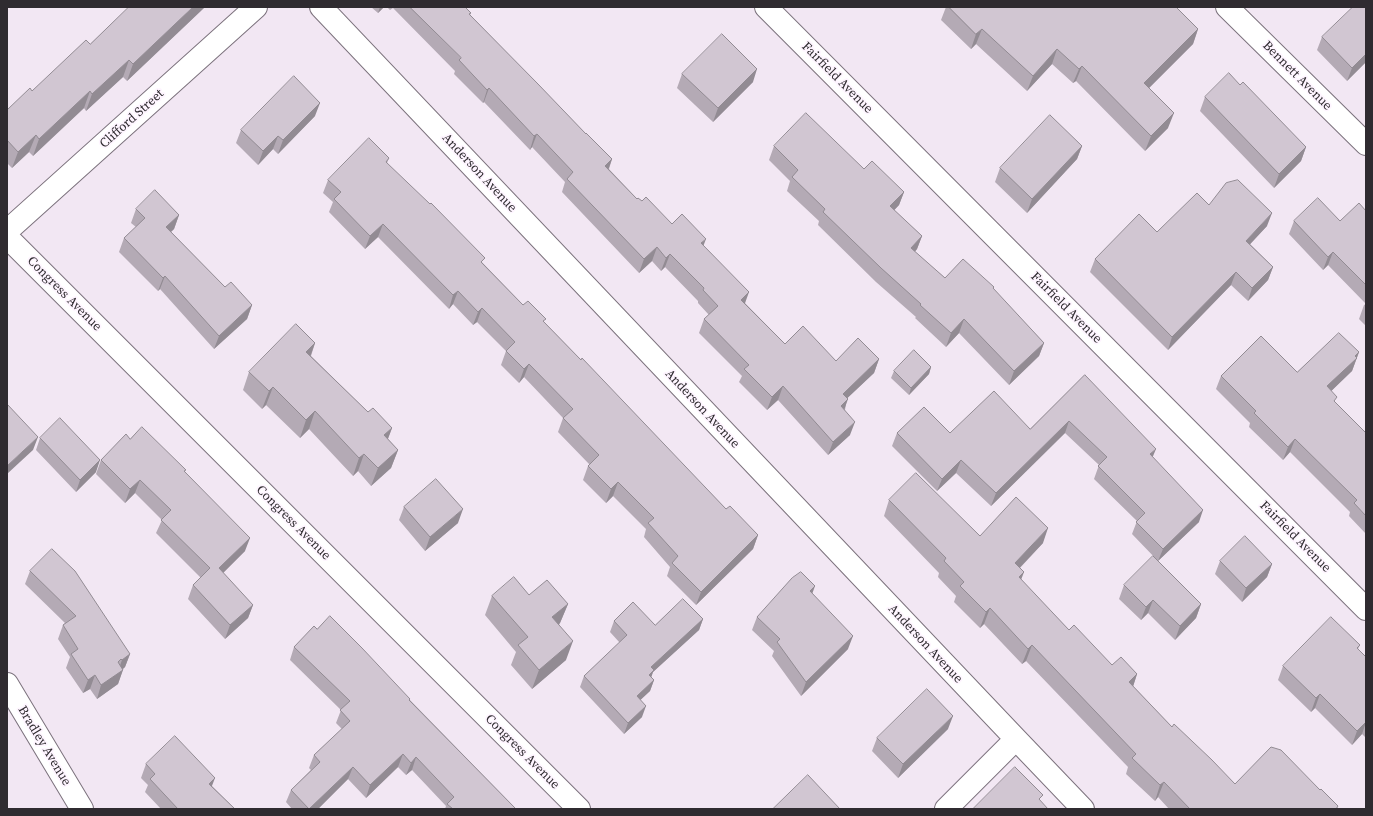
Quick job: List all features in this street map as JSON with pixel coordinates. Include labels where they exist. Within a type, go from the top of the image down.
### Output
[{"type":"street","name":"Clifford Street","points":[[7,231],[256,7]]},
{"type":"street","name":"Anderson Avenue","points":[[321,7],[1016,740],[1084,809]]},
{"type":"street","name":"Bennett Avenue","points":[[1227,7],[1366,144]]},
{"type":"street","name":"Fairfield Avenue","points":[[779,11],[1366,609]]},
{"type":"street","name":"Congress Avenue","points":[[7,236],[579,809]]},
{"type":"street","name":"Bradley Avenue","points":[[7,684],[82,809]]},
{"type":"street","points":[[946,809],[1016,740]]},
{"type":"building","points":[[129,7],[193,7],[133,64],[129,60],[92,94],[90,91],[39,139],[36,135],[18,152],[7,140],[7,110],[30,88],[32,91],[86,40],[90,44]]},
{"type":"building","points":[[410,7],[465,7],[471,13],[469,14],[612,159],[605,166],[637,199],[638,198],[642,201],[646,197],[672,224],[682,214],[706,239],[701,243],[749,292],[741,300],[785,344],[803,326],[836,361],[858,338],[879,359],[843,394],[848,399],[841,406],[855,422],[833,442],[783,386],[772,397],[744,369],[749,365],[704,319],[718,306],[703,290],[704,288],[670,254],[666,258],[657,247],[644,259],[567,179],[573,172],[537,134],[534,136],[489,88],[487,90],[459,60],[461,58]]},
{"type":"building","points":[[949,7],[1176,7],[1198,29],[1144,83],[1174,113],[1151,136],[1082,66],[1079,69],[1057,49],[1033,76],[982,29],[976,34]]},
{"type":"building","points":[[1353,7],[1366,7],[1366,54],[1352,68],[1322,37]]},
{"type":"building","points":[[722,34],[757,69],[718,108],[682,74]]},
{"type":"building","points":[[1229,73],[1240,85],[1243,82],[1306,147],[1279,174],[1205,97]]},
{"type":"building","points":[[294,76],[320,103],[283,140],[278,136],[263,151],[241,130]]},
{"type":"building","points":[[806,113],[864,169],[872,161],[904,192],[890,206],[922,236],[911,248],[945,278],[963,259],[994,287],[993,288],[1044,343],[1014,371],[964,319],[951,333],[823,212],[825,209],[792,177],[798,170],[774,146]]},
{"type":"building","points":[[1050,115],[1082,146],[1032,199],[1000,168]]},
{"type":"building","points":[[369,138],[389,158],[386,162],[430,204],[431,203],[485,258],[481,262],[523,305],[528,301],[546,319],[543,321],[581,360],[582,358],[726,509],[730,506],[758,535],[701,592],[672,563],[678,556],[648,523],[654,518],[618,482],[611,489],[588,466],[599,455],[563,418],[573,409],[529,364],[524,369],[506,351],[515,342],[482,308],[478,312],[458,291],[453,295],[383,224],[370,236],[334,199],[341,192],[328,180]]},
{"type":"building","points":[[1238,180],[1272,213],[1246,241],[1273,267],[1252,288],[1236,272],[1172,337],[1095,259],[1139,214],[1157,232],[1197,193],[1209,205],[1226,183]]},
{"type":"building","points":[[155,190],[179,215],[166,227],[225,287],[231,282],[252,305],[219,336],[165,276],[163,278],[124,238],[145,218],[136,209]]},
{"type":"building","points":[[1318,198],[1340,221],[1359,203],[1366,211],[1366,285],[1333,252],[1328,257],[1294,221]]},
{"type":"building","points":[[296,324],[315,343],[306,352],[368,412],[373,408],[392,428],[384,435],[398,450],[378,468],[364,454],[359,458],[315,411],[306,420],[273,387],[269,391],[249,372]]},
{"type":"building","points":[[1339,333],[1359,352],[1355,356],[1357,358],[1327,386],[1337,397],[1334,401],[1366,433],[1366,516],[1354,503],[1357,500],[1295,439],[1288,447],[1254,413],[1256,411],[1221,376],[1261,336],[1297,372]]},
{"type":"building","points":[[914,350],[931,367],[911,388],[894,371]]},
{"type":"building","points":[[1085,375],[1156,449],[1150,454],[1203,510],[1163,549],[1136,522],[1145,513],[1098,466],[1107,457],[1069,421],[996,493],[961,460],[942,479],[897,433],[924,407],[950,433],[994,391],[1030,429]]},
{"type":"building","points":[[7,404],[38,437],[7,466]]},
{"type":"building","points":[[60,418],[100,460],[80,480],[40,438]]},
{"type":"building","points":[[142,427],[186,470],[184,471],[250,538],[219,568],[253,605],[230,625],[193,585],[210,568],[161,520],[171,510],[140,480],[130,489],[101,460],[126,434],[130,439]]},
{"type":"building","points":[[916,473],[980,536],[1016,497],[1048,528],[1015,563],[1024,572],[1019,577],[1069,630],[1074,625],[1112,665],[1121,657],[1137,674],[1129,682],[1172,727],[1174,724],[1235,784],[1271,747],[1281,750],[1320,790],[1321,789],[1338,806],[1336,809],[1190,809],[1164,782],[1160,785],[1132,758],[1136,754],[1032,645],[1028,649],[990,608],[986,612],[960,586],[964,582],[944,561],[946,558],[889,500]]},
{"type":"building","points":[[436,479],[463,509],[430,537],[404,507]]},
{"type":"building","points":[[1245,536],[1272,564],[1246,588],[1220,561]]},
{"type":"building","points":[[52,549],[75,571],[130,654],[118,662],[123,670],[101,685],[95,675],[88,680],[71,654],[78,649],[63,625],[76,616],[30,571]]},
{"type":"building","points":[[1153,556],[1201,604],[1180,626],[1153,600],[1146,607],[1124,585]]},
{"type":"building","points":[[801,572],[815,586],[810,591],[853,636],[806,682],[777,642],[780,639],[757,617],[792,578]]},
{"type":"building","points":[[514,577],[529,595],[547,580],[568,604],[552,617],[573,641],[539,670],[518,645],[528,637],[492,596]]},
{"type":"building","points":[[683,599],[703,619],[651,667],[654,670],[649,675],[654,680],[637,696],[646,706],[628,723],[584,676],[627,635],[614,621],[633,602],[655,625]]},
{"type":"building","points":[[330,616],[410,699],[409,700],[516,809],[453,809],[447,804],[454,797],[416,757],[411,763],[403,754],[370,785],[353,767],[309,809],[291,790],[320,762],[314,755],[350,721],[340,710],[350,701],[294,647],[314,626],[317,629]]},
{"type":"building","points":[[1331,617],[1360,645],[1357,648],[1366,657],[1366,722],[1357,731],[1320,694],[1316,698],[1283,666]]},
{"type":"building","points":[[927,689],[953,716],[903,764],[877,738]]},
{"type":"building","points":[[175,736],[215,778],[209,784],[235,809],[178,809],[150,779],[155,774],[146,764]]},
{"type":"building","points":[[1015,767],[1043,795],[1039,799],[1048,809],[973,809]]},
{"type":"building","points":[[808,775],[840,809],[773,809]]}]
